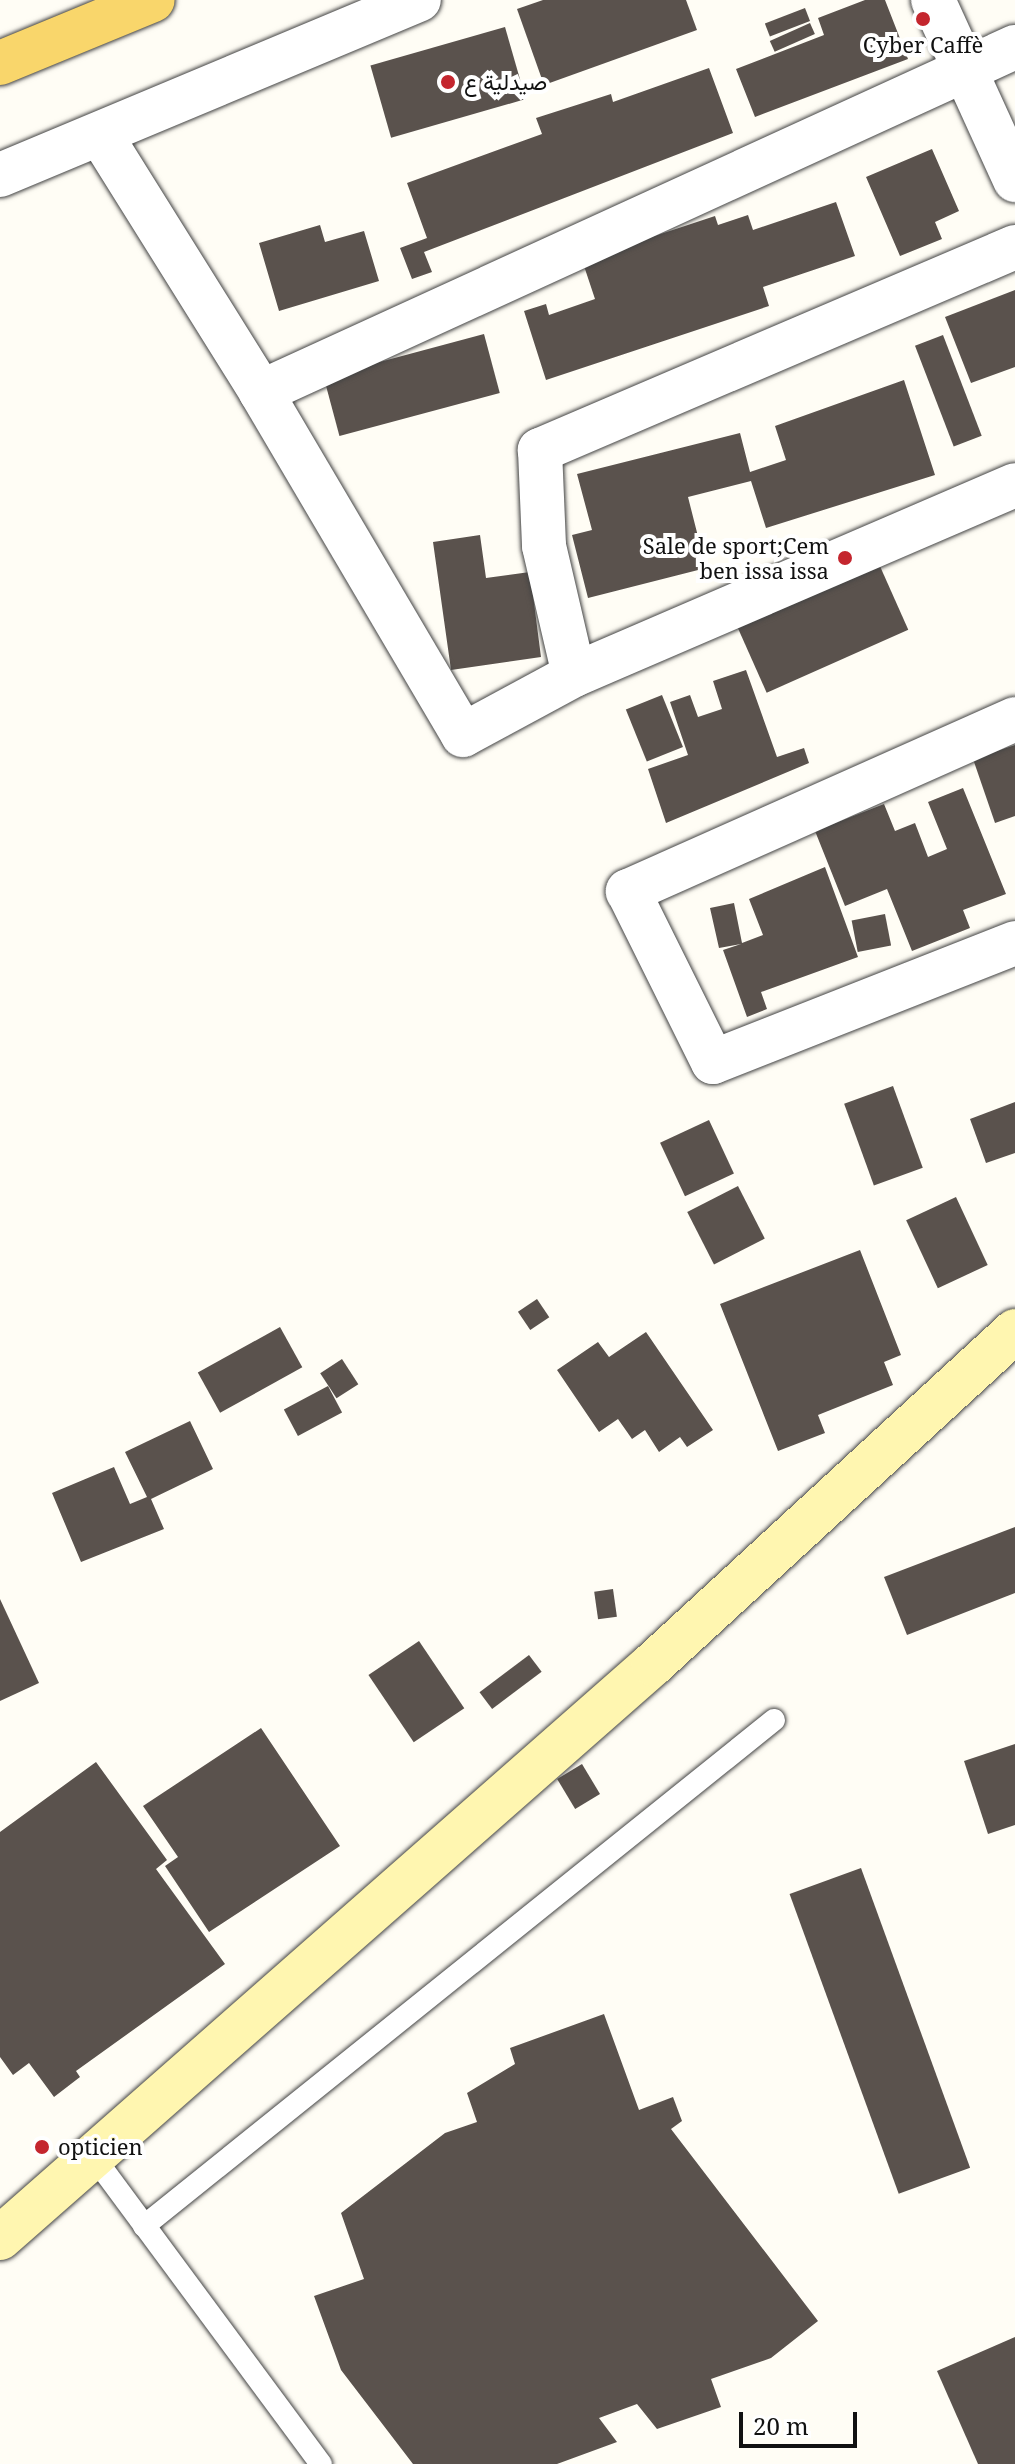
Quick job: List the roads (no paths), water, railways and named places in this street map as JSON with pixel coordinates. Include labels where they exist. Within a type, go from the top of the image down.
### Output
[{"type":"main road","points":[[0,63],[153,0]]},
{"type":"street","points":[[0,175],[419,0]]},
{"type":"street","points":[[933,0],[968,66],[1015,180]]},
{"type":"street","points":[[261,392],[1015,47]]},
{"type":"street","points":[[100,134],[261,392],[463,735],[574,675],[1015,485]]},
{"type":"street","points":[[574,675],[544,546],[540,450],[1015,247]]},
{"type":"street","points":[[1015,719],[628,891],[713,1062],[1015,943]]},
{"type":"street","points":[[6,2219],[93,2156],[653,1664],[1015,1331]]},
{"type":"lane","points":[[144,2226],[774,1720]]},
{"type":"lane","points":[[93,2156],[321,2464]]},
{"type":"place","name":"Cyber Caffè","points":[[923,19]]},
{"type":"place","name":"صيدلية ع","points":[[448,82]]},
{"type":"place","name":"Sale de sport;Cem ben issa issa","points":[[845,558]]},
{"type":"place","name":"opticien","points":[[42,2147]]}]
